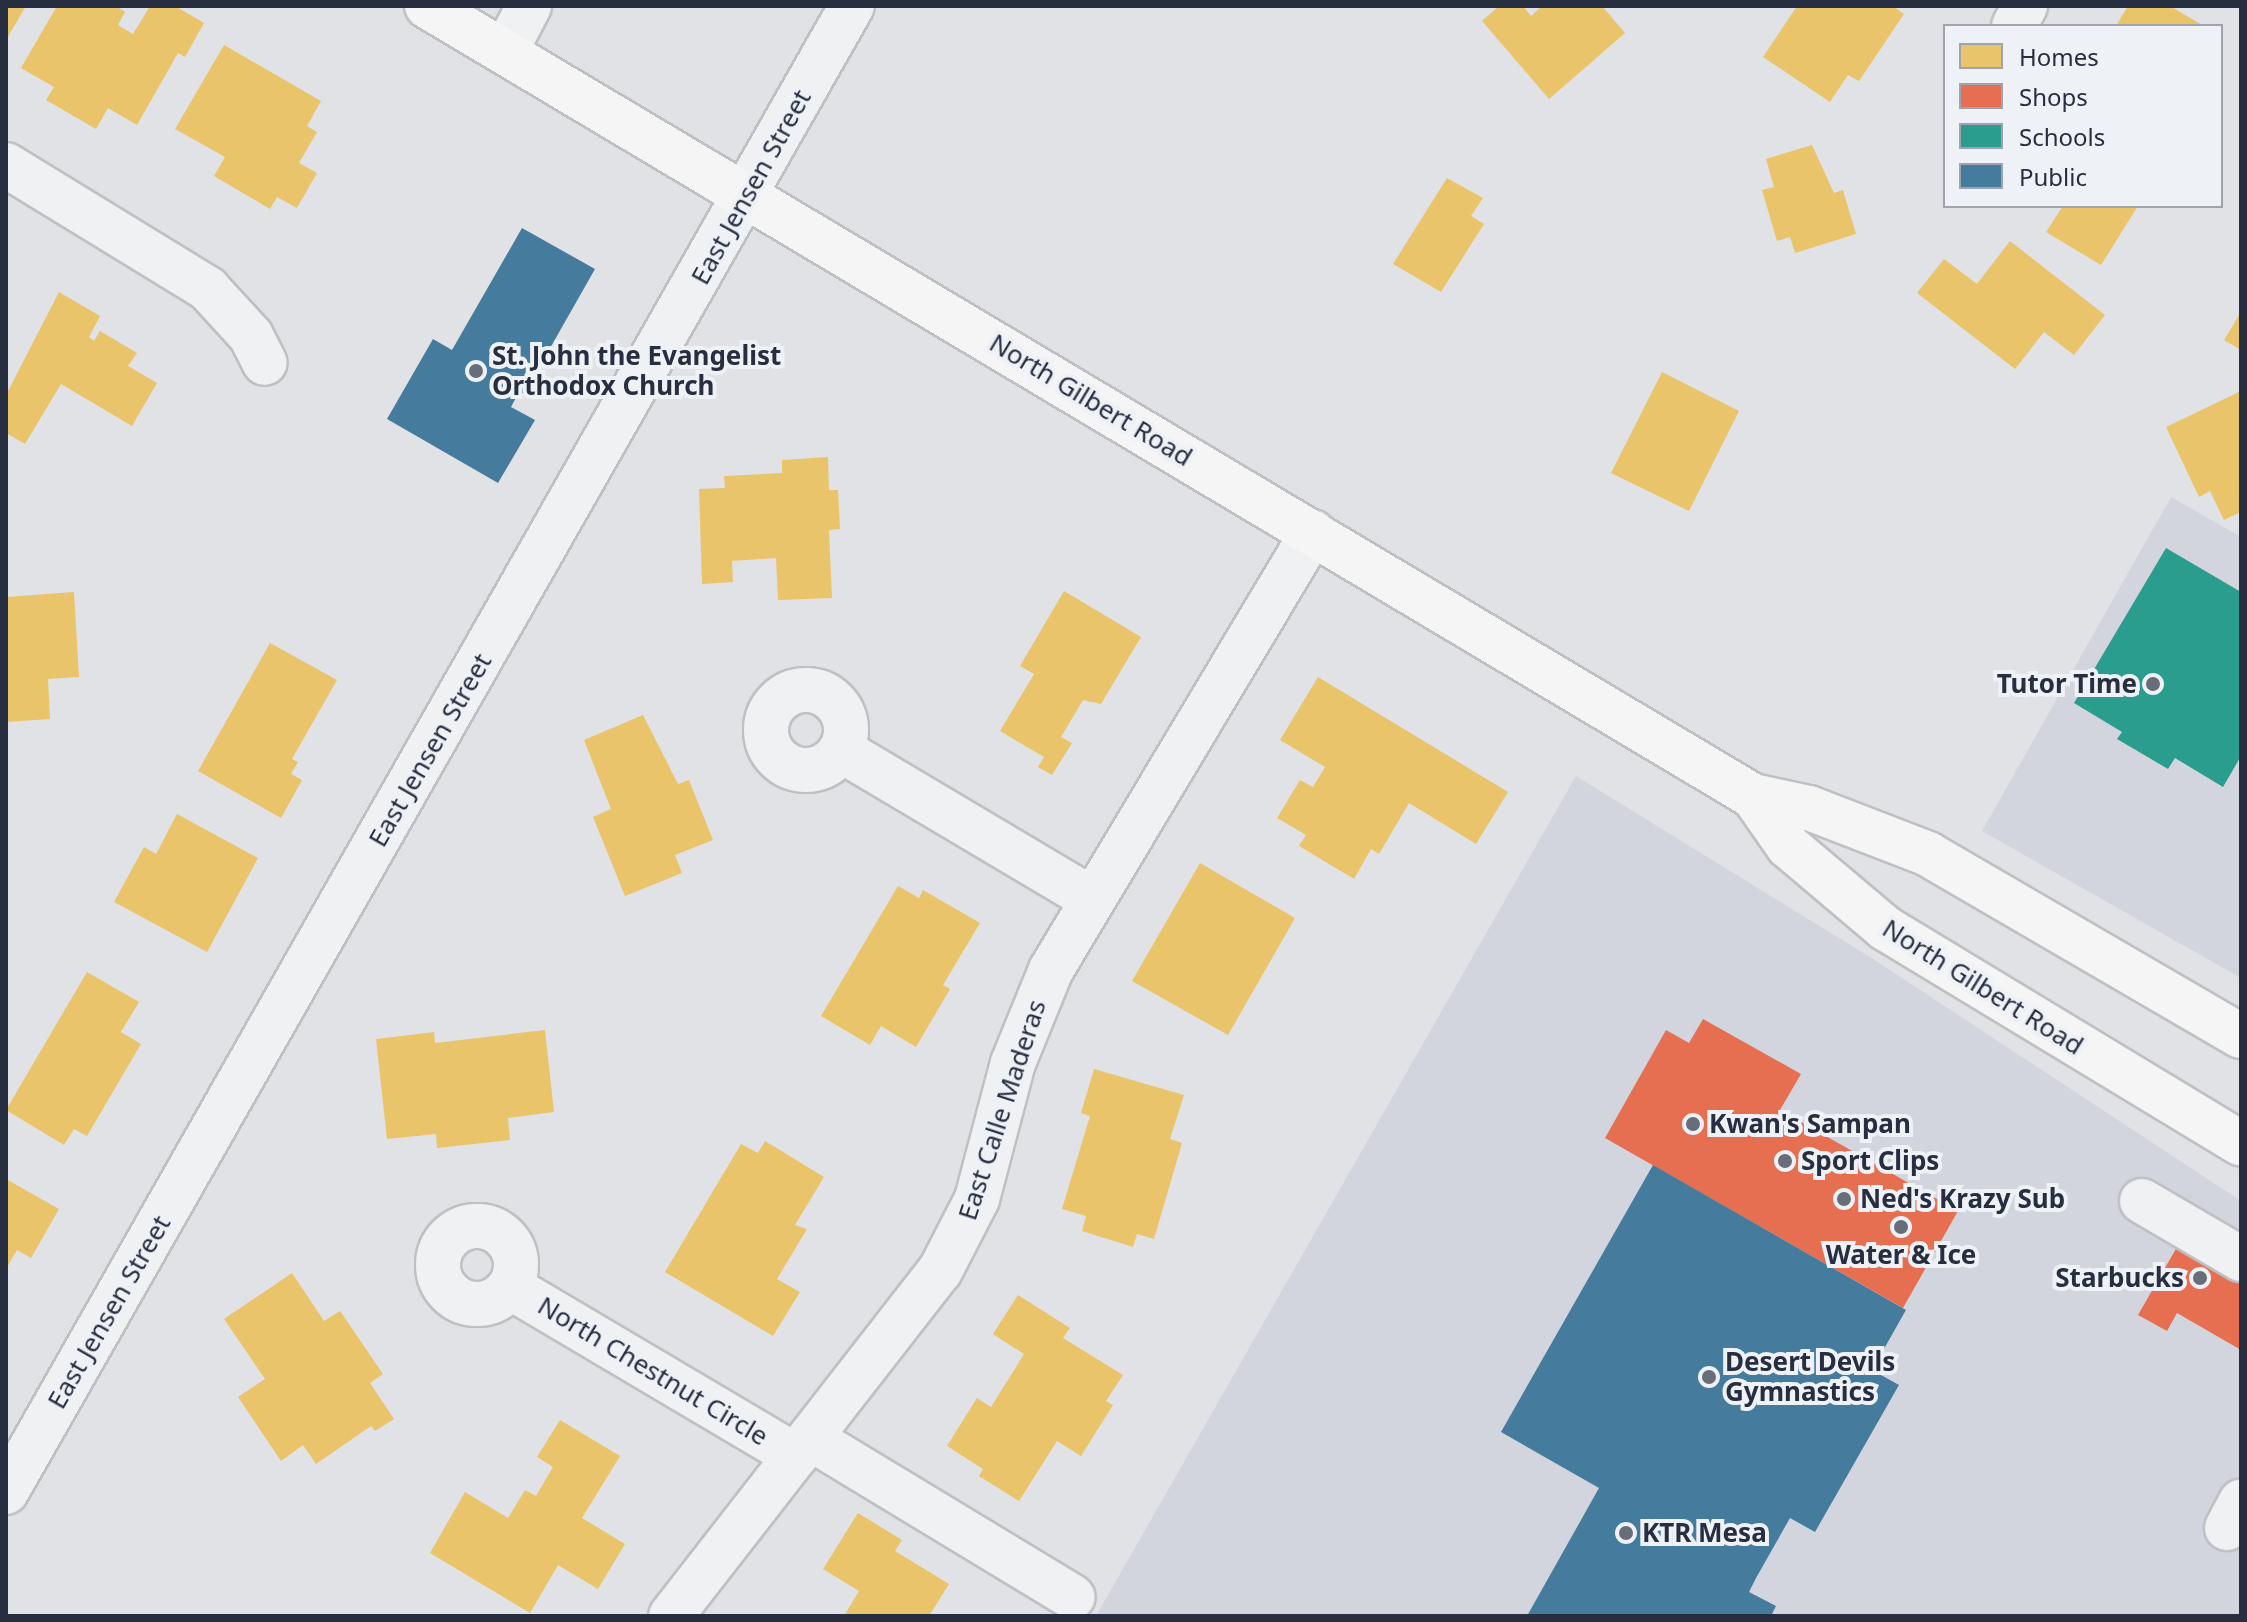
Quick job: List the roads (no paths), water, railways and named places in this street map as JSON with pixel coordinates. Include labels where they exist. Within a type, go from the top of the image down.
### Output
[{"type":"main road","name":"North Gilbert Road","points":[[427,6],[1753,796],[1809,808],[1928,854],[2241,1036]]},
{"type":"main road","name":"North Gilbert Road","points":[[1753,796],[1788,846],[1885,928],[2241,1144]]},
{"type":"street","points":[[505,52],[529,6]]},
{"type":"street","name":"East Jensen Street","points":[[6,1492],[747,196],[852,6]]},
{"type":"street","points":[[2015,24],[2025,6]]},
{"type":"street","points":[[6,165],[208,289],[251,336],[265,363]]},
{"type":"street","name":"East Calle Maderas","points":[[671,1616],[940,1271],[977,1199],[1024,1028],[1092,899],[1313,532]]},
{"type":"street","points":[[841,750],[1092,899]]},
{"type":"street","points":[[2142,1201],[2241,1259]]},
{"type":"street","name":"North Chestnut Circle","points":[[510,1287],[1073,1597]]},
{"type":"place","name":"St. John the Evangelist Orthodox Church","points":[[476,371]]},
{"type":"place","name":"Tutor Time","points":[[2153,684]]},
{"type":"place","name":"Kwan's Sampan","points":[[1693,1124]]},
{"type":"place","name":"Sport Clips","points":[[1785,1161]]},
{"type":"place","name":"Ned's Krazy Sub","points":[[1844,1199]]},
{"type":"place","name":"Water & Ice","points":[[1901,1227]]},
{"type":"place","name":"Starbucks","points":[[2200,1278]]},
{"type":"place","name":"Desert Devils Gymnastics","points":[[1709,1377]]},
{"type":"place","name":"KTR Mesa","points":[[1626,1533]]}]
